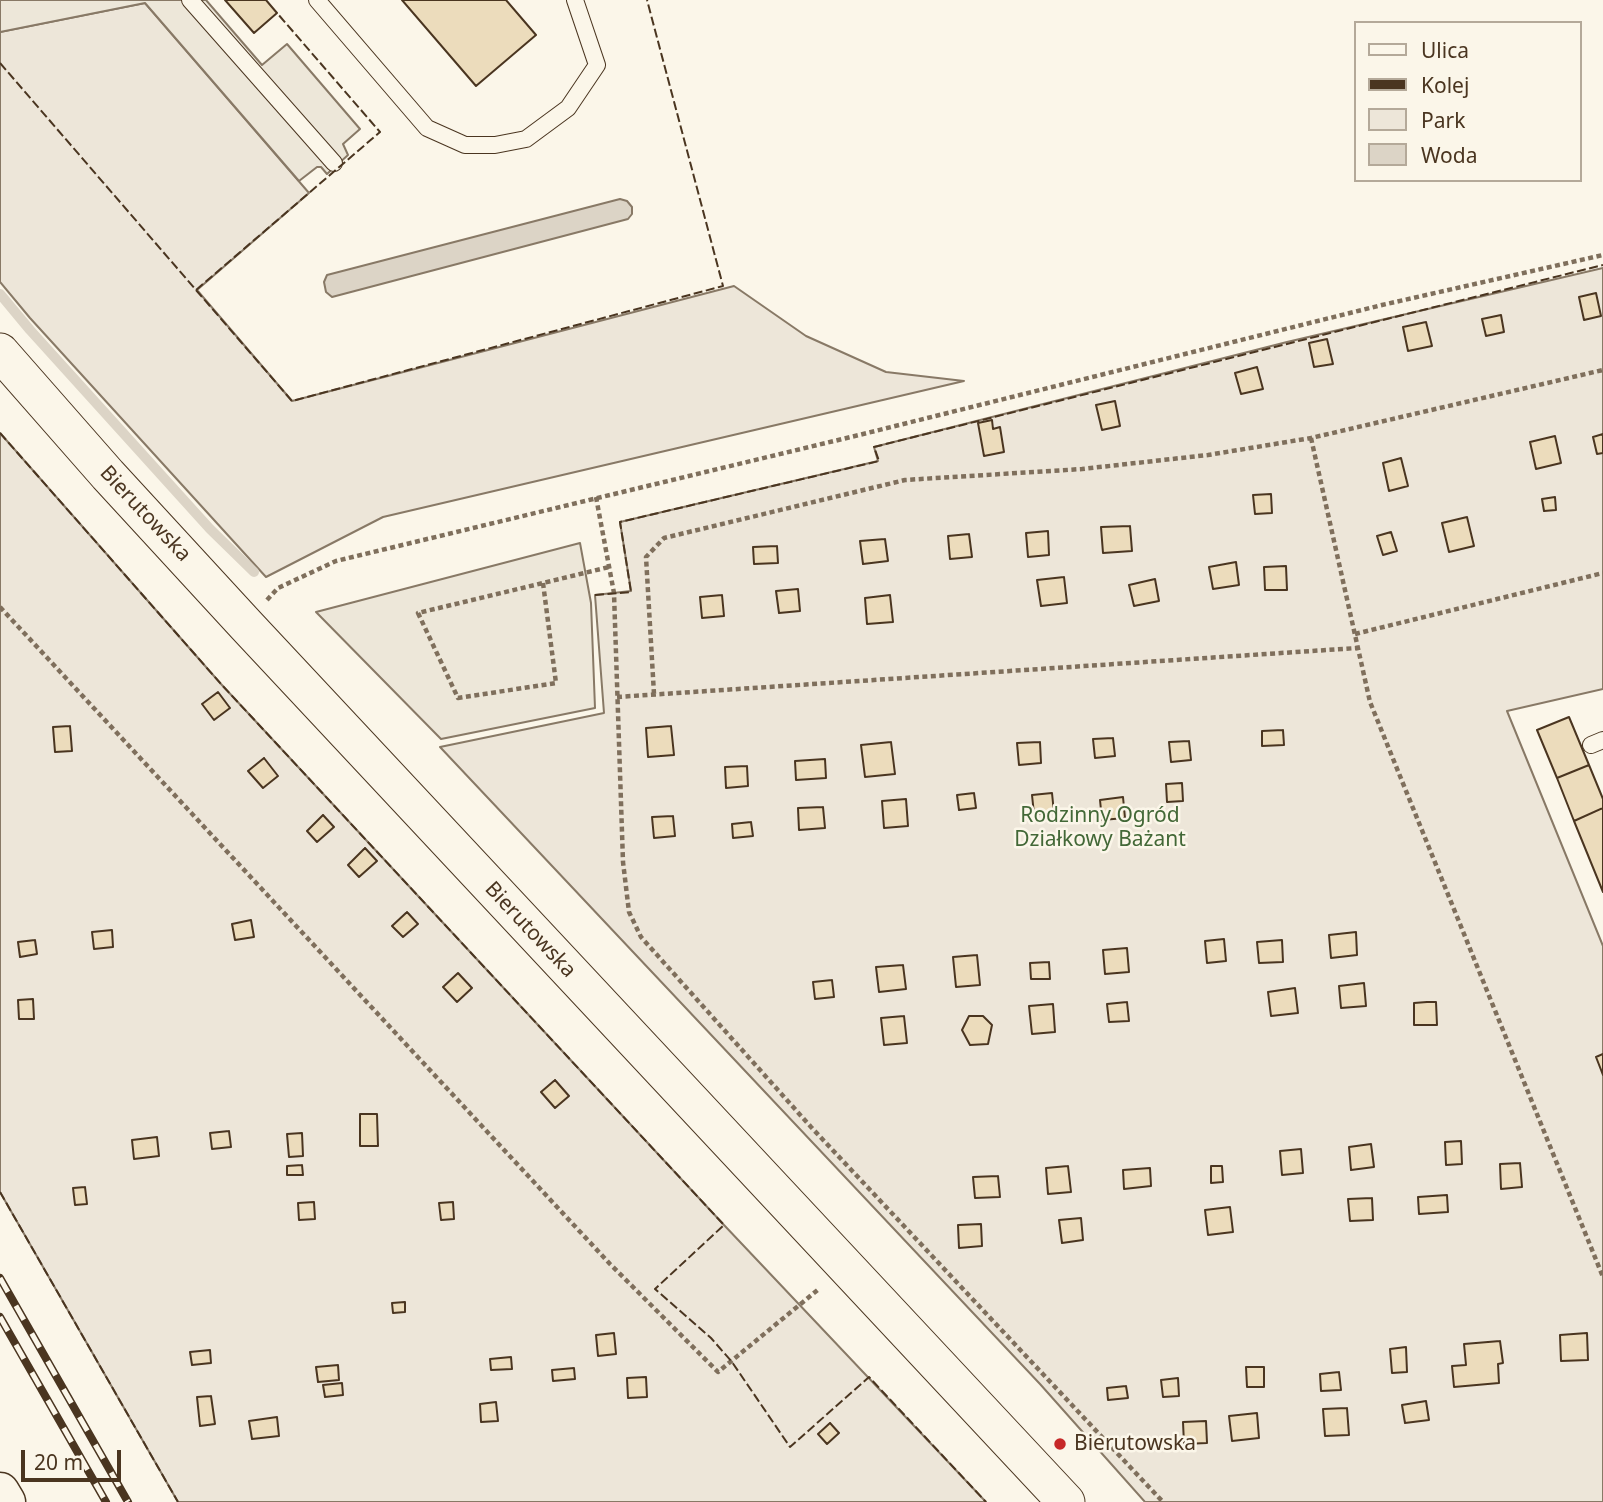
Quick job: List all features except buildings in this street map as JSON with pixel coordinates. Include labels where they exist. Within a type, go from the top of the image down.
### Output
[{"type":"main road","points":[[0,1492],[6,1502]]},
{"type":"street","name":"Bierutowska","points":[[0,352],[108,475],[246,625],[1066,1502]]},
{"type":"lane","points":[[190,0],[334,163]]},
{"type":"lane","points":[[317,0],[427,128],[465,145],[495,145],[526,139],[568,108],[597,65],[575,0]]},
{"type":"path","points":[[246,625],[278,588],[336,561],[1382,306],[1603,255]]},
{"type":"path","points":[[654,694],[646,557],[664,538],[905,480],[1208,456],[1311,438],[1603,370]]},
{"type":"path","points":[[1311,438],[1370,702],[1603,1277]]},
{"type":"path","points":[[596,497],[614,593],[623,862],[629,912],[641,937],[811,1127],[1163,1502]]},
{"type":"path","points":[[544,583],[556,683],[458,698],[418,613],[609,567]]},
{"type":"path","points":[[1355,634],[1603,573]]},
{"type":"path","points":[[0,607],[601,1254],[718,1372],[845,1267]]},
{"type":"path","points":[[617,696],[1357,648]]},
{"type":"green space","points":[[145,3],[309,193],[197,290],[292,401],[734,286],[806,336],[886,372],[964,381],[383,517],[266,577],[0,282],[0,32]]},
{"type":"green space","name":"Rodzinny Ogród Działkowy Bażant","points":[[1603,268],[1603,689],[1507,711],[1603,946],[1603,1502],[1145,1502],[1040,1384],[440,747],[604,713],[595,595],[631,591],[620,522],[878,461],[874,447],[1287,342]]},
{"type":"green space","points":[[0,433],[221,684],[724,1225],[986,1502],[178,1502],[0,1192]]},
{"type":"shaded area","points":[[0,0],[206,0],[262,65],[287,44],[360,129],[343,144],[348,155],[327,174],[321,167],[317,167],[299,181],[145,3],[0,32]]},
{"type":"shaded area","points":[[580,543],[591,603],[595,708],[441,739],[316,612]]},
{"type":"water","points":[[620,199],[627,201],[632,207],[632,214],[628,219],[332,297],[326,292],[324,282],[327,275]]},
{"type":"waterway","points":[[0,294],[210,529],[254,572]]},
{"type":"railway","points":[[0,1278],[128,1502]]},
{"type":"railway","points":[[0,1317],[106,1502]]},
{"type":"fence","points":[[196,290],[292,401],[723,286],[647,0]]},
{"type":"fence","points":[[0,63],[196,290],[380,132],[277,13]]},
{"type":"fence","points":[[595,595],[631,592],[620,522],[879,461],[874,447],[1603,265]]},
{"type":"fence","points":[[0,433],[221,684],[724,1225],[655,1289],[711,1338],[732,1362],[790,1447],[869,1377],[986,1502]]},
{"type":"fence","points":[[0,1192],[178,1502]]},
{"type":"place","name":"Bierutowska","points":[[1060,1444]]}]
